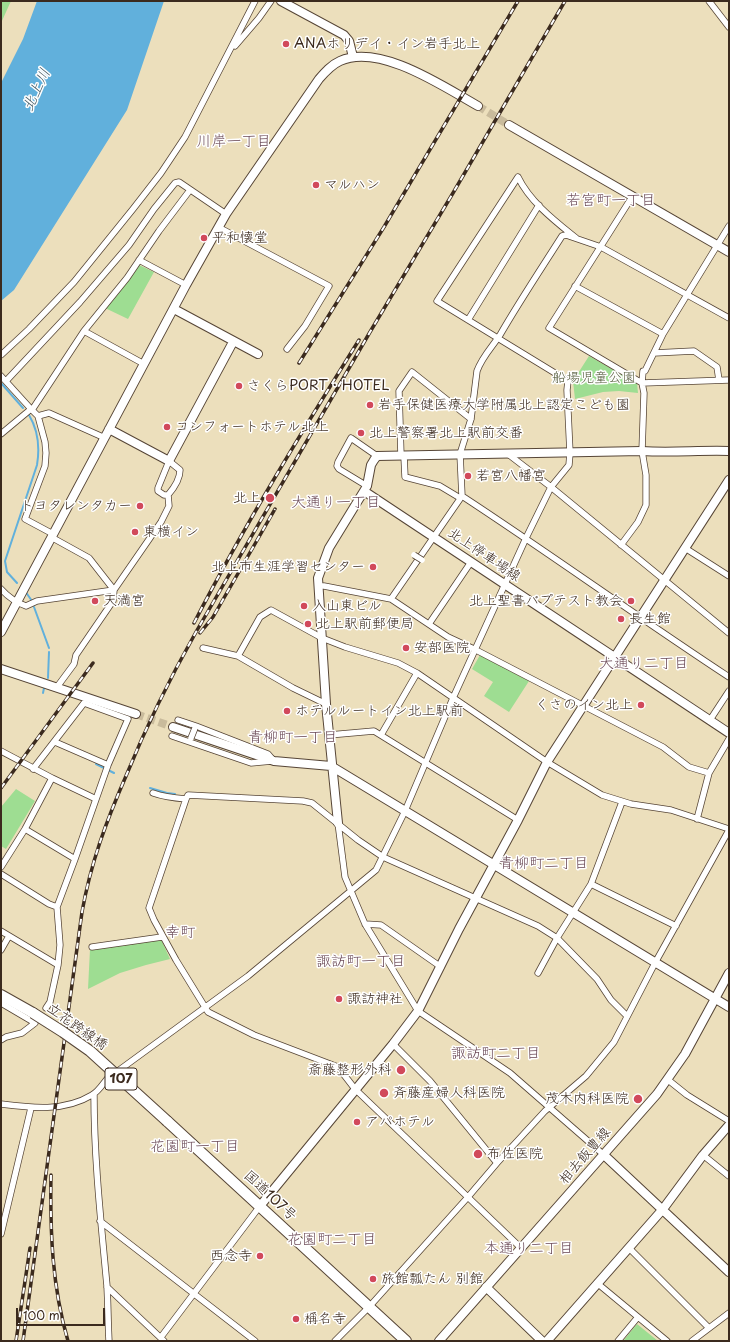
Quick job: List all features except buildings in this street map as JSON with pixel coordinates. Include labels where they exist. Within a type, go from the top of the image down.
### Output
[{"type":"highway","name":"立花跨線橋","points":[[1,995],[55,1026],[90,1051],[167,1121]]},
{"type":"highway","name":"国道107号","points":[[167,1121],[406,1341]]},
{"type":"street","points":[[1,355],[33,325],[74,282],[156,179],[185,137],[255,1]]},
{"type":"street","points":[[230,52],[259,18],[271,1]]},
{"type":"street","points":[[281,1],[344,35],[349,41],[353,57]]},
{"type":"street","points":[[709,1],[729,27]]},
{"type":"street","points":[[1,632],[218,227],[328,68],[340,61],[353,57],[369,57],[386,60],[413,70],[478,106]]},
{"type":"street","points":[[509,125],[729,252]]},
{"type":"street","points":[[1,1104],[31,1108],[59,1107],[71,1104],[94,1094],[107,1079],[248,976],[376,870],[405,811],[453,698],[526,538],[551,487],[569,465],[568,381],[437,301],[518,177],[524,189],[538,205],[576,238]]},
{"type":"street","points":[[6,381],[80,302],[129,245],[154,209],[175,183],[180,182],[226,214]]},
{"type":"street","points":[[114,590],[89,558],[24,519],[45,466],[46,453],[45,442],[38,416],[32,410],[84,331],[127,278],[159,231],[190,190]]},
{"type":"street","points":[[632,197],[549,328],[642,383],[729,380]]},
{"type":"street","points":[[468,320],[538,205]]},
{"type":"street","points":[[621,546],[645,511],[646,505],[646,475],[642,451],[644,393],[642,383],[643,372],[645,371],[664,334],[729,226]]},
{"type":"street","points":[[218,227],[329,286],[305,326],[287,349]]},
{"type":"street","points":[[391,599],[461,497],[460,454],[471,419],[479,364],[562,236],[566,235],[601,247],[729,318]]},
{"type":"street","points":[[139,260],[186,285]]},
{"type":"street","points":[[575,286],[664,334]]},
{"type":"street","points":[[174,309],[233,342],[258,354]]},
{"type":"street","points":[[84,331],[144,364]]},
{"type":"street","points":[[109,429],[169,461],[180,470],[180,475],[173,490],[168,495],[164,496],[158,491],[158,488],[169,461],[233,342]]},
{"type":"street","points":[[654,353],[694,351],[717,367],[719,380]]},
{"type":"street","points":[[471,419],[412,372],[399,392],[405,477],[440,486],[461,497],[526,538],[729,678]]},
{"type":"street","points":[[1,376],[31,409],[1,434]]},
{"type":"street","points":[[38,416],[49,413],[104,438]]},
{"type":"street","points":[[366,488],[337,466],[351,438],[377,456],[642,451],[664,452],[708,450],[729,451]]},
{"type":"street","points":[[508,454],[551,487],[621,546],[729,633]]},
{"type":"street","points":[[377,456],[371,465],[366,488],[330,548],[318,578],[328,735],[345,877],[365,924],[418,1011],[510,1073],[604,1155],[729,1272]]},
{"type":"street","points":[[107,1288],[162,1339],[260,1206],[355,1089],[394,1044],[418,1011],[547,762],[728,483]]},
{"type":"street","name":"北上停車場線","points":[[366,488],[433,537],[729,733]]},
{"type":"street","points":[[57,687],[74,664],[76,655],[113,600],[114,590],[161,522],[169,506],[168,495]]},
{"type":"street","points":[[685,548],[729,576]]},
{"type":"street","points":[[414,555],[422,560]]},
{"type":"street","points":[[429,624],[471,562]]},
{"type":"street","points":[[318,586],[391,599],[448,637],[664,747],[689,767],[709,773]]},
{"type":"street","points":[[1,589],[16,603],[26,606],[37,601],[114,590]]},
{"type":"street","points":[[238,656],[260,617],[271,610],[322,638],[345,647],[398,663],[417,673],[547,762],[602,795],[631,804],[671,810],[729,829],[655,963],[614,1042],[586,1076],[551,1108],[545,1111],[497,1162],[468,1197],[369,1308],[335,1341]]},
{"type":"street","points":[[203,648],[238,656],[293,688],[326,704]]},
{"type":"street","points":[[1,669],[136,714]]},
{"type":"street","points":[[381,735],[417,673]]},
{"type":"street","points":[[710,720],[729,691]]},
{"type":"street","points":[[33,768],[55,742],[84,703],[128,719],[108,766],[76,859],[57,907],[60,945],[58,965],[50,1002],[46,1008]]},
{"type":"street","points":[[176,724],[195,727],[268,754],[274,761]]},
{"type":"street","points":[[176,724],[274,761]]},
{"type":"street","points":[[191,740],[195,727]]},
{"type":"street","points":[[328,735],[374,731],[518,820]]},
{"type":"street","points":[[172,736],[191,740],[251,763],[274,761],[331,766],[729,1007]]},
{"type":"street","points":[[697,819],[709,773],[729,739]]},
{"type":"street","points":[[55,742],[108,766]]},
{"type":"street","points":[[1,751],[96,799]]},
{"type":"street","points":[[1,867],[25,829],[52,778]]},
{"type":"street","points":[[153,793],[165,798],[186,799]]},
{"type":"street","points":[[521,1248],[355,1089],[338,1067],[254,1035],[208,1012],[162,937],[149,908],[186,799],[188,795],[303,801],[312,803],[358,840],[383,857],[476,897],[538,926],[557,938],[597,979],[611,1000],[627,1016]]},
{"type":"street","points":[[538,973],[557,938],[591,884],[622,802]]},
{"type":"street","points":[[25,829],[76,859]]},
{"type":"street","points":[[1,874],[49,904],[57,907]]},
{"type":"street","points":[[591,884],[676,926]]},
{"type":"street","points":[[365,924],[381,925],[440,967]]},
{"type":"street","points":[[1,932],[58,965]]},
{"type":"street","points":[[1,950],[9,936]]},
{"type":"street","points":[[92,947],[162,937]]},
{"type":"street","name":"相去飯豊線","points":[[439,1341],[657,1094],[685,1054],[729,973]]},
{"type":"street","points":[[1,1003],[35,1023],[22,1033],[6,1037],[1,1040]]},
{"type":"street","points":[[394,1044],[430,1082],[497,1162]]},
{"type":"street","points":[[667,1079],[687,1095],[729,1121]]},
{"type":"street","points":[[94,1094],[94,1133],[100,1221],[107,1288],[109,1341]]},
{"type":"street","points":[[1,1234],[31,1108]]},
{"type":"street","points":[[551,1340],[597,1283],[663,1209],[703,1155],[729,1125]]},
{"type":"street","points":[[703,1155],[729,1176]]},
{"type":"street","points":[[100,1221],[255,1341]]},
{"type":"street","points":[[628,1248],[709,1328]]},
{"type":"street","points":[[597,1283],[667,1341]]},
{"type":"street","points":[[486,1287],[542,1341]]},
{"type":"street","points":[[692,1341],[729,1313]]},
{"type":"street","points":[[618,1341],[638,1317]]},
{"type":"green space","points":[[1,1],[11,1],[1,23]]},
{"type":"green space","points":[[139,265],[154,272],[128,319],[105,308]]},
{"type":"green space","name":"船場児童公園","points":[[589,356],[637,383],[638,393],[619,391],[603,392],[575,399],[573,381]]},
{"type":"green space","points":[[480,655],[529,681],[509,712],[484,696],[493,682],[472,669]]},
{"type":"green space","points":[[16,789],[35,801],[6,849],[1,846],[1,807]]},
{"type":"green space","points":[[161,939],[170,959],[120,973],[88,989],[90,949]]},
{"type":"green space","points":[[637,1324],[658,1341],[623,1341]]},
{"type":"water","name":"北上川","points":[[37,1],[164,1],[127,110],[14,290],[1,301],[1,83],[23,39]]},
{"type":"waterway","points":[[1,383],[23,408]]},
{"type":"waterway","points":[[17,583],[7,572],[5,561],[37,465],[38,439],[29,415]]},
{"type":"waterway","points":[[25,591],[32,601]]},
{"type":"waterway","points":[[34,607],[49,648]]},
{"type":"waterway","points":[[48,678],[49,652]]},
{"type":"waterway","points":[[43,693],[44,688]]},
{"type":"waterway","points":[[96,764],[114,773]]},
{"type":"waterway","points":[[150,788],[175,794]]},
{"type":"tunnel","points":[[478,106],[509,125]]},
{"type":"tunnel","points":[[136,714],[173,727]]},
{"type":"railway","points":[[299,363],[384,227],[518,1]]},
{"type":"railway","points":[[23,1341],[82,912],[90,876],[100,842],[112,810],[150,721],[196,632],[370,332],[565,1]]},
{"type":"railway","points":[[194,623],[253,515],[359,340]]},
{"type":"railway","points":[[200,633],[213,617],[275,509]]},
{"type":"railway","points":[[1,788],[93,663]]},
{"type":"railway","points":[[51,1175],[51,1217],[55,1280],[58,1300],[68,1341]]},
{"type":"railway","points":[[16,1341],[30,1248]]},
{"type":"place","name":"ANAホリデイ・イン岩手北上","points":[[286,44]]},
{"type":"place","name":"マルハン","points":[[316,185]]},
{"type":"place","name":"平和懐堂","points":[[204,238]]},
{"type":"place","name":"さくらPORT・HOTEL","points":[[239,386]]},
{"type":"place","name":"岩手保健医療大学附属北上認定こども園","points":[[370,405]]},
{"type":"place","name":"コンフォートホテル北上","points":[[167,427]]},
{"type":"place","name":"北上警察署北上駅前交番","points":[[361,433]]},
{"type":"place","name":"若宮八幡宮","points":[[468,476]]},
{"type":"place","name":"北上","points":[[270,498]]},
{"type":"place","name":"トヨタレンタカー","points":[[140,506]]},
{"type":"place","name":"東横イン","points":[[135,532]]},
{"type":"place","name":"北上市生涯学習センター","points":[[373,567]]},
{"type":"place","name":"天満宮","points":[[95,601]]},
{"type":"place","name":"北上聖書バプテスト教会","points":[[631,601]]},
{"type":"place","name":"入山東ビル","points":[[304,606]]},
{"type":"place","name":"長生館","points":[[621,619]]},
{"type":"place","name":"北上駅前郵便局","points":[[308,624]]},
{"type":"place","name":"安部医院","points":[[406,648]]},
{"type":"place","name":"くさのイン北上","points":[[641,705]]},
{"type":"place","name":"ホテルルートイン北上駅前","points":[[287,711]]},
{"type":"place","name":"諏訪神社","points":[[339,999]]},
{"type":"place","name":"斎藤整形外科","points":[[401,1070]]},
{"type":"place","name":"斉藤産婦人科医院","points":[[384,1093]]},
{"type":"place","name":"茂木内科医院","points":[[638,1099]]},
{"type":"place","name":"アパホテル","points":[[357,1122]]},
{"type":"place","name":"布佐医院","points":[[478,1154]]},
{"type":"place","name":"西念寺","points":[[260,1256]]},
{"type":"place","name":"旅館瓢たん 別館","points":[[373,1279]]},
{"type":"place","name":"稱名寺","points":[[296,1319]]},
{"type":"district","name":"川岸一丁目","points":[[234,142]]},
{"type":"district","name":"若宮町一丁目","points":[[611,201]]},
{"type":"district","name":"大通り一丁目","points":[[336,503]]},
{"type":"district","name":"大通り二丁目","points":[[644,664]]},
{"type":"district","name":"青柳町一丁目","points":[[293,738]]},
{"type":"district","name":"青柳町二丁目","points":[[544,864]]},
{"type":"district","name":"幸町","points":[[180,933]]},
{"type":"district","name":"諏訪町一丁目","points":[[361,962]]},
{"type":"district","name":"諏訪町二丁目","points":[[496,1054]]},
{"type":"district","name":"花園町一丁目","points":[[195,1147]]},
{"type":"district","name":"花園町二丁目","points":[[332,1240]]},
{"type":"district","name":"本通り二丁目","points":[[529,1249]]}]
